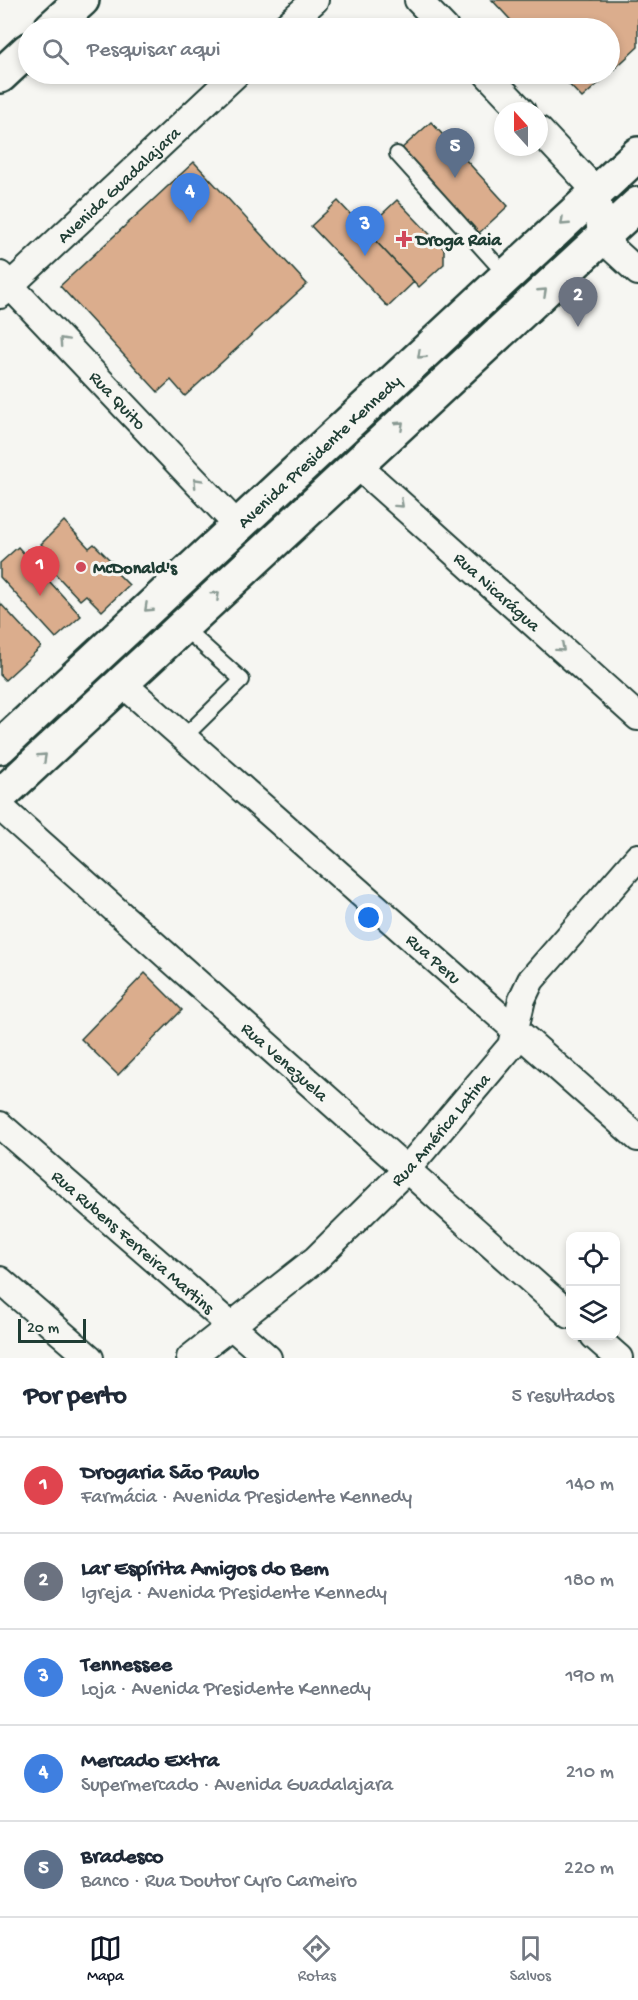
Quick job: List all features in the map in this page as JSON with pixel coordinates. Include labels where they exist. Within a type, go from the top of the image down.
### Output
[{"type":"main road","points":[[62,18],[82,0]]},
{"type":"main road","points":[[0,76],[18,59]]},
{"type":"main road","name":"Avenida Presidente Kennedy","points":[[0,747],[638,154]]},
{"type":"main road","name":"Avenida Presidente Kennedy","points":[[0,796],[638,204]]},
{"type":"street","points":[[295,18],[315,0]]},
{"type":"street","points":[[418,0],[435,18]]},
{"type":"street","name":"Avenida Guadalajara","points":[[3,285],[225,84]]},
{"type":"street","points":[[496,84],[513,102]]},
{"type":"street","points":[[548,140],[597,192],[601,238],[638,272]]},
{"type":"street","name":"Rua Quito","points":[[3,285],[237,525]]},
{"type":"street","name":"Rua Nicarágua","points":[[357,465],[638,717]]},
{"type":"street","name":"Rua Peru","points":[[122,683],[638,1138]]},
{"type":"street","name":"Rua Venezuela","points":[[0,807],[566,1311]]},
{"type":"street","name":"Rua América Latina","points":[[190,1358],[316,1259],[407,1169],[500,1062],[511,1046],[522,999],[531,980],[638,857]]},
{"type":"street","name":"Rua Rubens Ferreira Martins","points":[[0,1125],[268,1358]]},
{"type":"street","points":[[0,1280],[90,1358]]},
{"type":"street","points":[[599,1340],[619,1358]]},
{"type":"lane","points":[[397,154],[507,276]]},
{"type":"lane","points":[[183,627],[242,680],[184,737]]},
{"type":"building","points":[[492,0],[638,0],[638,47],[620,64],[620,18],[509,18]]},
{"type":"building","points":[[569,84],[598,84],[582,98]]},
{"type":"building","points":[[431,122],[508,206],[479,233],[401,149]]},
{"type":"building","points":[[194,162],[307,284],[185,396],[171,380],[158,392],[60,286]]},
{"type":"building","name":"Droga Raia","points":[[397,200],[444,249],[444,264],[419,287],[365,230]]},
{"type":"building","points":[[338,201],[414,282],[388,307],[311,226]]},
{"type":"building","name":"McDonald's","points":[[64,521],[89,548],[94,544],[115,565],[112,568],[129,585],[102,611],[86,595],[80,600],[45,563],[52,556],[41,544]]},
{"type":"building","points":[[18,547],[81,616],[56,638],[0,577],[0,563]]},
{"type":"building","points":[[0,603],[41,647],[5,680],[0,675]]},
{"type":"building","points":[[145,973],[182,1010],[118,1075],[81,1039]]},
{"type":"place","name":"Bradesco","points":[[455,178]]},
{"type":"place","name":"Mercado Extra","points":[[190,223]]},
{"type":"place","name":"Droga Raia","points":[[404,239]]},
{"type":"place","name":"Tennessee","points":[[365,256]]},
{"type":"place","name":"Lar Espírita Amigos do Bem","points":[[578,327]]},
{"type":"place","name":"McDonald's","points":[[81,567]]},
{"type":"place","name":"Drogaria São Paulo","points":[[40,596]]}]
